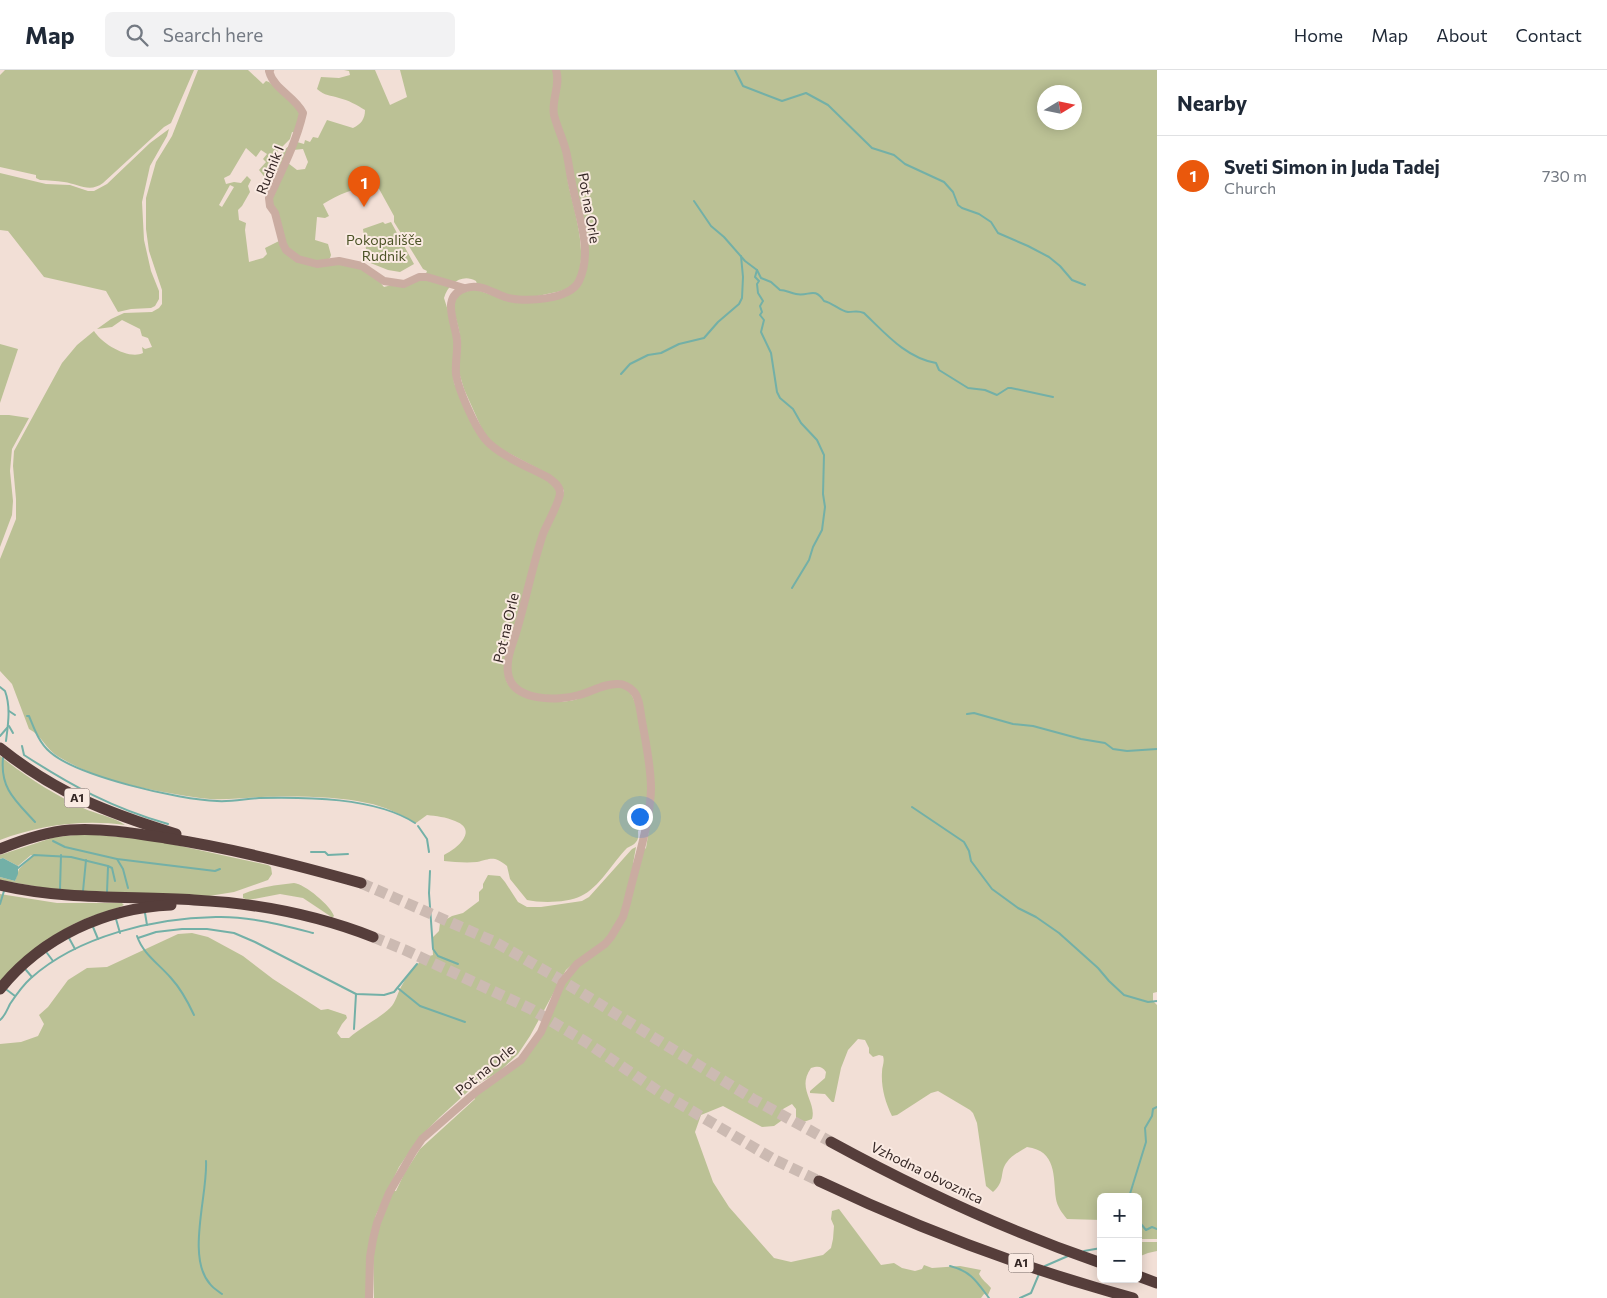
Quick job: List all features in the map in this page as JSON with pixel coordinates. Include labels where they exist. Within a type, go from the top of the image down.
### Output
[{"type":"highway","name":"A1","points":[[0,748],[31,771],[73,796],[118,815],[206,844],[362,882]]},
{"type":"highway","points":[[0,849],[20,841],[53,832],[94,830],[135,833],[206,844]]},
{"type":"highway","points":[[0,886],[53,894],[205,901],[244,905],[292,913],[356,930],[373,937]]},
{"type":"highway","points":[[0,988],[16,970],[41,949],[69,931],[130,910],[205,901]]},
{"type":"highway","name":"Vzhodna obvoznica","points":[[831,1142],[903,1180],[1011,1229],[1097,1261]]},
{"type":"highway","name":"A1","points":[[819,1180],[876,1207],[943,1235],[1028,1266],[1134,1298]]},
{"type":"highway","points":[[1142,1278],[1157,1283]]},
{"type":"street","name":"Rudnik I","points":[[270,70],[274,82],[296,103],[303,113],[289,154],[269,198],[270,206],[275,213],[286,250],[291,255],[307,262],[317,264],[339,262],[362,266],[384,281],[404,284],[419,276],[464,288]]},
{"type":"street","name":"Pot na Orle","points":[[369,1298],[370,1257],[377,1223],[390,1193],[412,1152],[422,1139],[476,1092],[521,1060],[541,1032],[557,993],[569,972],[605,944],[618,927],[627,903],[648,812],[650,789],[649,762],[638,701],[633,690],[619,684],[578,696],[546,698],[522,692],[510,681],[508,664],[510,653],[543,536],[560,495],[559,489],[556,483],[549,478],[500,452],[484,438],[465,400],[456,374],[457,339],[450,306],[454,295],[464,288],[475,286],[506,297],[534,300],[568,292],[579,281],[584,258],[583,235],[567,153],[554,113],[558,81],[556,70]]},
{"type":"green space","points":[[5,70],[194,70],[171,123],[164,127],[103,183],[89,188],[64,182],[40,180],[36,178],[36,175],[0,167],[0,75]]},
{"type":"green space","points":[[198,70],[248,70],[263,84],[266,81],[269,82],[292,101],[300,111],[296,133],[292,132],[290,139],[276,153],[278,155],[289,146],[289,150],[278,170],[274,169],[267,180],[259,170],[266,162],[263,159],[267,154],[261,150],[256,157],[246,148],[230,175],[224,178],[226,184],[241,183],[247,176],[251,180],[248,186],[250,192],[238,210],[239,220],[246,223],[245,230],[249,262],[263,258],[267,254],[265,248],[279,241],[285,253],[294,260],[304,264],[338,264],[361,268],[374,275],[384,287],[419,278],[423,281],[427,271],[423,269],[394,222],[394,216],[378,187],[364,187],[350,191],[323,204],[329,216],[325,218],[317,217],[315,240],[328,244],[331,255],[328,260],[319,262],[301,258],[289,249],[286,243],[277,212],[272,204],[271,194],[288,163],[297,170],[305,169],[308,162],[303,149],[293,150],[297,142],[304,144],[305,140],[310,142],[313,137],[318,138],[327,120],[353,128],[360,123],[364,116],[365,110],[359,106],[325,94],[317,89],[321,77],[339,78],[350,75],[349,71],[344,70],[375,70],[390,105],[407,97],[400,70],[553,70],[555,82],[551,113],[553,124],[565,155],[567,179],[577,219],[581,247],[579,273],[569,288],[562,291],[521,298],[477,284],[476,281],[466,278],[452,284],[444,298],[455,333],[454,383],[481,439],[495,451],[550,482],[558,493],[539,538],[507,655],[505,672],[507,682],[512,688],[527,697],[557,702],[574,700],[606,689],[626,688],[633,697],[643,732],[648,796],[646,813],[643,824],[638,831],[637,841],[627,848],[594,887],[581,896],[554,902],[527,900],[510,879],[507,866],[498,860],[492,859],[477,862],[444,861],[444,855],[460,844],[465,834],[465,829],[462,825],[455,821],[427,815],[416,823],[380,806],[342,799],[261,797],[208,799],[146,789],[109,779],[75,766],[51,751],[29,729],[12,684],[0,671],[0,559],[16,519],[14,451],[62,363],[77,345],[94,331],[109,346],[123,353],[137,355],[143,353],[142,347],[145,349],[152,347],[148,338],[142,336],[140,329],[122,320],[112,327],[97,329],[124,313],[152,312],[162,304],[162,290],[149,251],[146,229],[146,198],[156,162],[172,136]],"holes":[[[230,185],[234,187],[222,207],[219,205]]]},
{"type":"green space","points":[[559,70],[1157,70],[1157,992],[1153,993],[1153,1001],[1157,1005],[1157,1239],[1142,1239],[1142,1193],[1097,1193],[1097,1220],[1067,1219],[1057,1202],[1052,1166],[1049,1159],[1037,1149],[1027,1147],[1011,1158],[1003,1169],[1000,1184],[993,1192],[986,1186],[977,1123],[973,1113],[938,1091],[931,1093],[897,1115],[892,1116],[885,1100],[883,1089],[883,1056],[873,1057],[869,1053],[865,1040],[858,1039],[848,1050],[841,1068],[834,1102],[825,1094],[810,1093],[825,1078],[826,1072],[820,1067],[811,1068],[807,1076],[806,1089],[812,1107],[812,1119],[796,1123],[796,1109],[792,1104],[783,1109],[781,1121],[774,1126],[762,1127],[723,1106],[701,1115],[695,1132],[713,1182],[729,1207],[774,1258],[791,1262],[823,1255],[831,1248],[833,1239],[832,1211],[839,1209],[881,1265],[894,1263],[902,1268],[915,1271],[922,1269],[924,1265],[932,1268],[960,1266],[981,1270],[979,1274],[991,1288],[988,1295],[984,1294],[981,1298],[374,1298],[373,1257],[378,1229],[393,1191],[396,1191],[420,1149],[475,1099],[474,1097],[498,1080],[535,1039],[559,993],[582,956],[566,970],[518,1054],[499,1072],[474,1086],[440,1117],[419,1138],[399,1167],[376,1215],[372,1231],[366,1298],[0,1298],[0,1044],[21,1042],[38,1036],[44,1024],[39,1015],[48,1007],[68,980],[87,968],[107,967],[178,934],[192,933],[208,937],[243,956],[273,979],[321,1010],[328,1009],[346,1015],[347,1018],[337,1033],[341,1038],[349,1038],[392,1006],[411,972],[419,963],[433,955],[432,938],[439,931],[440,923],[452,916],[463,913],[479,901],[479,892],[483,888],[488,875],[500,876],[518,902],[527,907],[541,907],[582,901],[589,897],[632,849],[636,847],[633,864],[637,866],[641,852],[646,848],[651,817],[642,708],[628,683],[587,692],[553,696],[525,692],[514,683],[511,671],[511,656],[544,540],[564,491],[552,476],[497,447],[485,436],[464,389],[458,369],[461,344],[452,303],[456,295],[474,289],[510,301],[567,296],[578,287],[587,262],[556,113]]},
{"type":"green space","points":[[169,129],[150,166],[142,202],[144,240],[151,271],[159,291],[159,299],[155,306],[118,312],[106,291],[44,277],[8,231],[0,230],[0,173],[46,184],[70,185],[94,191],[107,184],[150,143]]},
{"type":"green space","name":"Pokopališče Rudnik","points":[[383,222],[385,224],[391,222],[414,264],[400,272],[388,270],[368,262],[363,229]]},
{"type":"green space","points":[[0,344],[18,349],[0,403]]},
{"type":"green space","points":[[0,415],[29,418],[12,449],[10,471],[13,501],[12,515],[0,547]]},
{"type":"green space","points":[[0,756],[29,778],[61,797],[125,825],[77,823],[30,830],[0,840]]},
{"type":"green space","points":[[87,834],[153,840],[268,865],[271,867],[272,874],[268,880],[234,892],[209,896],[80,891],[45,888],[0,880],[0,877],[15,881],[19,869],[33,856],[31,855],[18,866],[3,858],[0,859],[0,855],[55,837]]},
{"type":"green space","points":[[294,883],[299,884],[317,896],[334,916],[332,918],[303,898],[280,894],[248,900],[243,898],[243,894],[255,890]]},
{"type":"green space","points":[[0,894],[57,903],[122,903],[124,905],[87,918],[51,937],[29,953],[0,981]]},
{"type":"green space","points":[[1142,1242],[1157,1242],[1157,1251],[1142,1255]]},
{"type":"water","points":[[3,858],[18,866],[18,874],[15,881],[0,877],[0,859]]},
{"type":"waterway","points":[[735,70],[743,86],[782,101],[806,93],[828,105],[872,148],[894,155],[905,164],[944,182],[953,192],[958,205],[962,208],[979,214],[991,222],[998,233],[1049,257],[1072,280],[1085,285]]},
{"type":"waterway","points":[[694,201],[711,226],[724,237],[745,261],[757,270],[761,278],[771,282],[780,290],[801,295],[814,293],[824,301],[845,311],[864,313],[897,344],[915,356],[936,363],[939,370],[968,388],[985,390],[997,395],[1011,388],[1053,397]]},
{"type":"waterway","points":[[621,374],[630,364],[648,355],[661,353],[679,344],[704,338],[718,322],[739,304],[742,298],[743,277],[741,256]]},
{"type":"waterway","points":[[757,270],[755,277],[759,281],[757,284],[758,293],[763,301],[760,306],[762,312],[760,315],[764,320],[761,332],[771,353],[777,392],[780,398],[793,409],[801,423],[817,440],[824,455],[823,494],[825,507],[822,530],[809,560],[792,588]]},
{"type":"waterway","points":[[0,687],[5,691],[8,703],[6,741]]},
{"type":"waterway","points":[[9,711],[15,715]]},
{"type":"waterway","points":[[967,714],[974,713],[1013,724],[1033,726],[1081,739],[1105,743],[1113,749],[1127,751],[1157,749]]},
{"type":"waterway","points":[[27,716],[29,716],[40,740],[46,748],[63,761],[82,770],[129,785],[200,800],[232,801],[259,798],[339,800],[380,808],[399,814],[415,823]]},
{"type":"waterway","points":[[9,726],[13,733]]},
{"type":"waterway","points":[[0,736],[7,728]]},
{"type":"waterway","points":[[22,746],[24,755],[59,777],[110,803],[168,824]]},
{"type":"waterway","points":[[3,758],[4,778],[7,786],[16,801],[35,822]]},
{"type":"waterway","points":[[912,807],[964,842],[969,851],[971,861],[992,889],[1018,908],[1036,917],[1059,933],[1098,968],[1124,995],[1148,1002],[1157,1001]]},
{"type":"waterway","points":[[418,826],[427,839],[429,852]]},
{"type":"waterway","points":[[53,841],[65,847],[117,859],[215,871],[220,869]]},
{"type":"waterway","points":[[311,852],[325,852],[328,855],[348,854]]},
{"type":"waterway","points":[[18,868],[34,855],[71,857],[112,868],[115,881]]},
{"type":"waterway","points":[[60,889],[61,855]]},
{"type":"waterway","points":[[117,859],[123,869],[128,888]]},
{"type":"waterway","points":[[83,891],[86,860]]},
{"type":"waterway","points":[[107,892],[108,867]]},
{"type":"waterway","points":[[430,871],[429,893],[433,949],[438,956],[458,964]]},
{"type":"waterway","points":[[0,904],[4,891]]},
{"type":"waterway","points":[[145,913],[147,925]]},
{"type":"waterway","points":[[0,1020],[25,984],[50,963],[71,951],[118,932],[168,921],[228,917],[277,924],[313,933]]},
{"type":"waterway","points":[[116,919],[120,933]]},
{"type":"waterway","points":[[93,927],[98,939]]},
{"type":"waterway","points":[[138,938],[156,932],[182,929],[207,929],[234,933],[356,994],[384,995],[394,992],[417,964]]},
{"type":"waterway","points":[[137,936],[147,954],[178,987],[194,1015]]},
{"type":"waterway","points":[[69,938],[75,949]]},
{"type":"waterway","points":[[47,953],[53,961]]},
{"type":"waterway","points":[[26,970],[32,977]]},
{"type":"waterway","points":[[399,989],[420,1006],[465,1022]]},
{"type":"waterway","points":[[7,990],[15,996]]},
{"type":"waterway","points":[[354,1029],[356,994]]},
{"type":"waterway","points":[[1130,1193],[1146,1142],[1145,1128],[1152,1116],[1153,1109],[1157,1107]]},
{"type":"waterway","points":[[206,1161],[200,1225],[200,1258],[203,1272],[210,1284],[222,1294]]},
{"type":"waterway","points":[[1142,1225],[1146,1230],[1152,1227],[1157,1229]]},
{"type":"waterway","points":[[1084,1251],[1097,1249]]},
{"type":"waterway","points":[[1045,1266],[1068,1256]]},
{"type":"waterway","points":[[950,1266],[968,1274],[977,1282],[989,1298]]},
{"type":"waterway","points":[[1020,1298],[1031,1293],[1039,1274]]},
{"type":"tunnel","points":[[361,883],[495,942],[556,977],[753,1099],[831,1142]]},
{"type":"tunnel","points":[[373,937],[531,1009],[586,1042],[658,1091],[775,1160],[819,1181]]},
{"type":"place","name":"Sveti Simon in Juda Tadej","points":[[364,207]]}]
